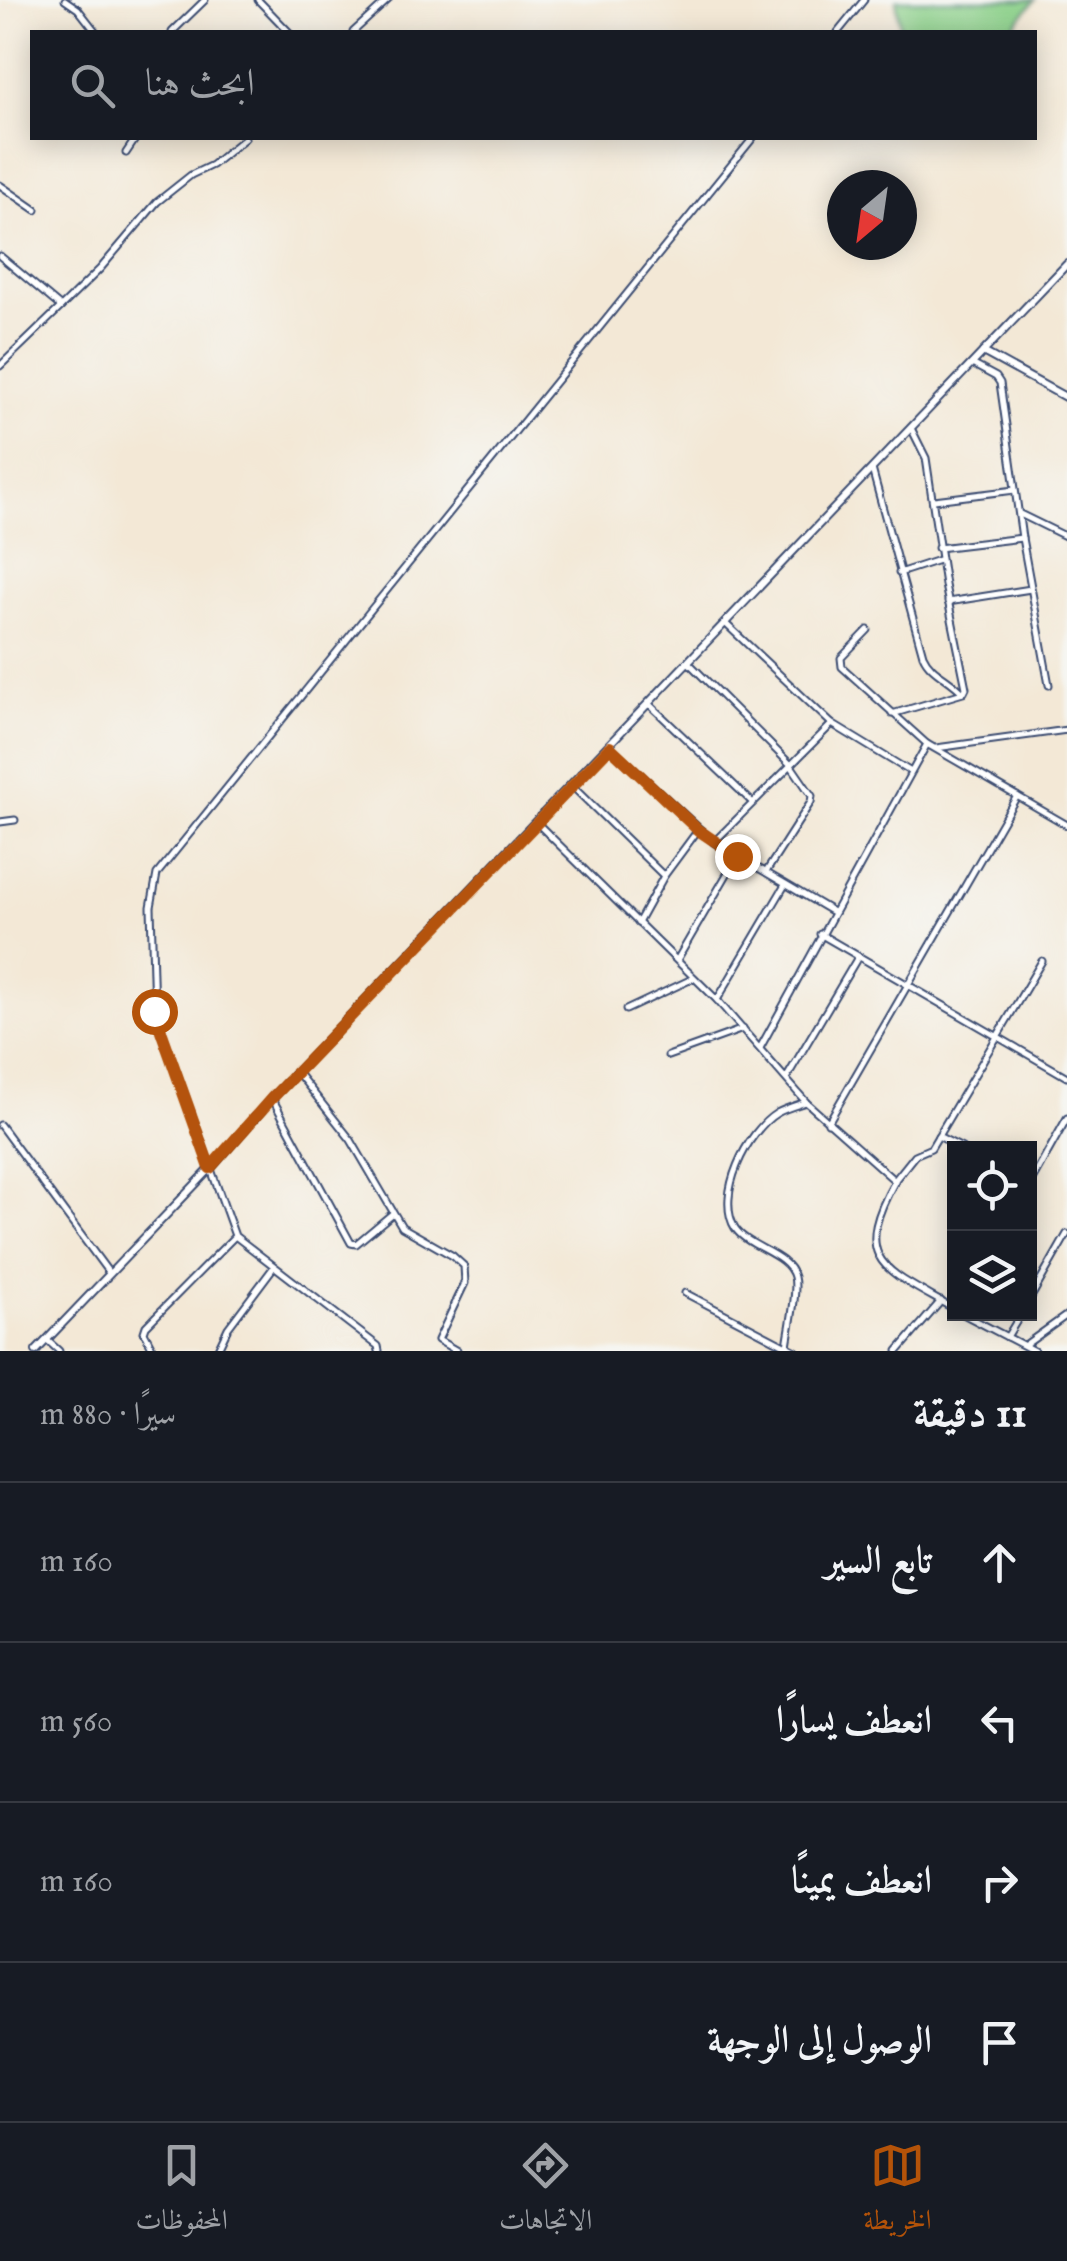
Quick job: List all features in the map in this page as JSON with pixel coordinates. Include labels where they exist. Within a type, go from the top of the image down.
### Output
[{"type":"street","points":[[66,0],[94,30]]},
{"type":"street","points":[[78,9],[85,0]]},
{"type":"street","points":[[174,30],[205,0]]},
{"type":"street","points":[[258,0],[287,30]]},
{"type":"street","points":[[840,30],[864,0]]},
{"type":"street","points":[[355,30],[384,1]]},
{"type":"street","points":[[126,152],[135,140]]},
{"type":"street","points":[[0,366],[100,269],[156,202],[243,140]]},
{"type":"street","points":[[379,1351],[378,1346],[234,1236],[154,1011],[151,906],[157,874],[751,140]]},
{"type":"street","points":[[0,185],[36,210]]},
{"type":"street","points":[[0,256],[60,307]]},
{"type":"street","points":[[36,1351],[1067,264]]},
{"type":"street","points":[[983,352],[1066,396]]},
{"type":"street","points":[[972,364],[996,377],[1000,384],[1048,685]]},
{"type":"street","points":[[892,714],[963,693],[966,688],[940,560],[926,458],[911,428]]},
{"type":"street","points":[[872,469],[928,666],[949,678],[963,693]]},
{"type":"street","points":[[933,500],[1016,490]]},
{"type":"street","points":[[1019,513],[1067,536]]},
{"type":"street","points":[[938,548],[1022,538]]},
{"type":"street","points":[[899,573],[940,560]]},
{"type":"street","points":[[948,602],[1031,588]]},
{"type":"street","points":[[726,624],[832,724],[911,772]]},
{"type":"street","points":[[868,630],[840,663],[927,744],[1067,826]]},
{"type":"street","points":[[688,662],[790,764],[810,790],[811,802],[766,872]]},
{"type":"street","points":[[649,704],[752,802]]},
{"type":"street","points":[[714,842],[832,724]]},
{"type":"street","points":[[936,748],[1067,730]]},
{"type":"street","points":[[760,1048],[927,744]]},
{"type":"street","points":[[610,747],[714,842],[832,912]]},
{"type":"street","points":[[572,786],[664,876]]},
{"type":"street","points":[[828,1123],[1017,796]]},
{"type":"street","points":[[0,822],[16,820]]},
{"type":"street","points":[[537,823],[717,1000],[806,1102],[895,1181]]},
{"type":"street","points":[[638,923],[664,876],[698,830]]},
{"type":"street","points":[[677,960],[737,856]]},
{"type":"street","points":[[717,1000],[785,885]]},
{"type":"street","points":[[820,934],[1067,1077]]},
{"type":"street","points":[[786,1077],[858,957]]},
{"type":"street","points":[[947,1305],[903,1280],[878,1257],[873,1234],[875,1219],[895,1181],[915,1155],[931,1148],[1042,960]]},
{"type":"street","points":[[626,1010],[694,978]]},
{"type":"street","points":[[668,1056],[742,1029]]},
{"type":"street","points":[[297,1072],[374,1174],[402,1227],[454,1256],[464,1266],[465,1283],[438,1340],[458,1351]]},
{"type":"street","points":[[272,1098],[351,1243],[356,1244],[392,1214]]},
{"type":"street","points":[[787,1346],[795,1278],[789,1267],[737,1231],[729,1214],[730,1191],[732,1172],[764,1124],[775,1114],[806,1102]]},
{"type":"street","points":[[1037,1172],[1067,1118]]},
{"type":"street","points":[[0,1127],[109,1273]]},
{"type":"street","points":[[938,1136],[948,1141]]},
{"type":"street","points":[[1037,1286],[1067,1234]]},
{"type":"street","points":[[154,1351],[144,1332],[146,1326],[234,1236]]},
{"type":"street","points":[[217,1351],[228,1328],[273,1268]]},
{"type":"street","points":[[685,1293],[796,1351]]},
{"type":"street","points":[[898,1351],[941,1301]]},
{"type":"street","points":[[1013,1351],[1067,1315]]},
{"type":"street","points":[[976,1321],[1034,1351]]},
{"type":"street","points":[[1007,1337],[1017,1321]]},
{"type":"street","points":[[47,1340],[59,1351]]},
{"type":"green space","points":[[896,0],[1035,0],[1011,30],[901,30]]},
{"type":"route","points":[[154,1011],[210,1168],[272,1098],[610,747],[698,830],[737,856]]}]
